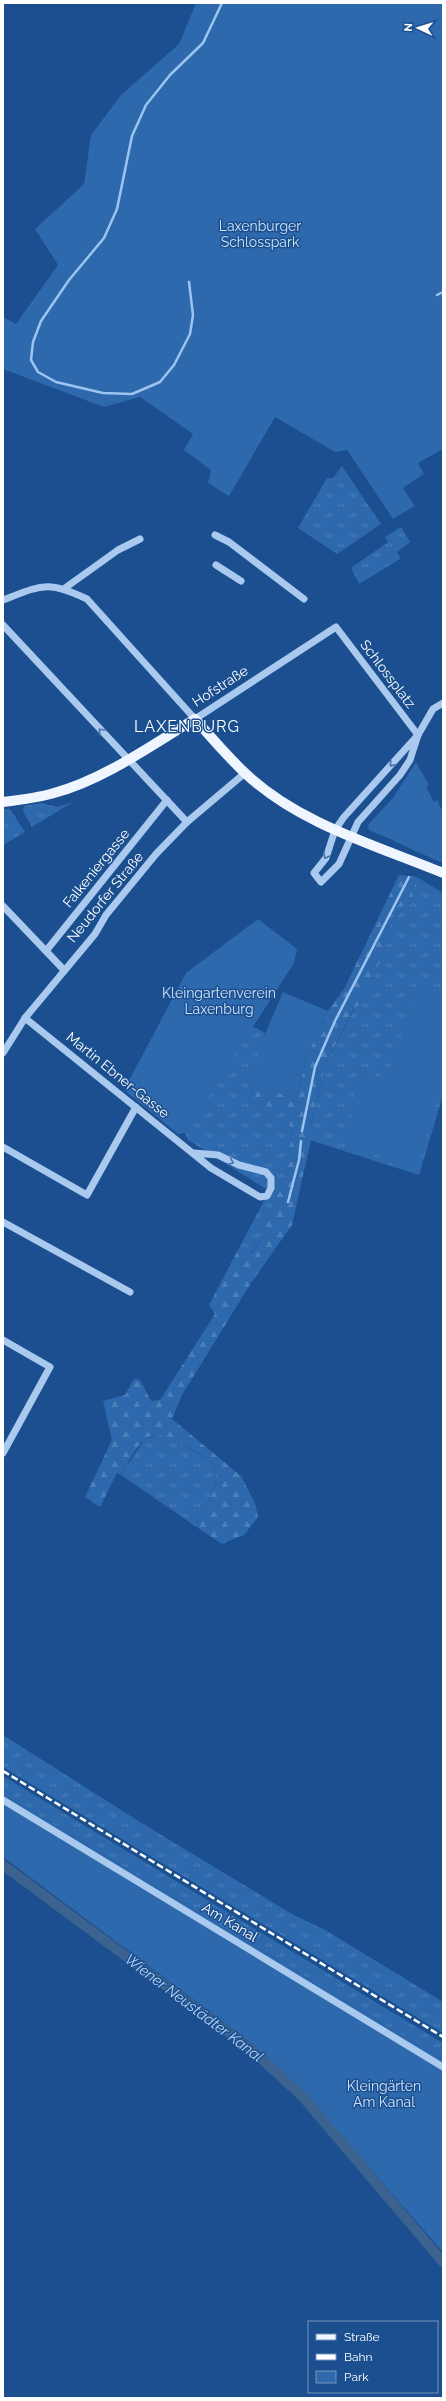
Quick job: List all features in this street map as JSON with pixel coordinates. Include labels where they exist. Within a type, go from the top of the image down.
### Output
[{"type":"main road","name":"Hofstraße","points":[[3,802],[56,793],[128,760],[195,719]]},
{"type":"main road","points":[[195,719],[245,773],[266,790],[335,830],[443,873]]},
{"type":"street","points":[[215,535],[229,542],[304,599]]},
{"type":"street","points":[[65,588],[118,550],[140,539]]},
{"type":"street","points":[[216,565],[241,581]]},
{"type":"street","points":[[3,600],[50,585],[65,588],[87,599],[195,719]]},
{"type":"street","points":[[3,625],[187,822]]},
{"type":"street","name":"Hofstraße","points":[[195,719],[336,627]]},
{"type":"street","name":"Schlossplatz","points":[[336,627],[418,735]]},
{"type":"street","points":[[418,735],[410,760],[400,775],[358,822],[336,869],[321,882],[317,879],[314,873],[326,858],[335,830],[344,817],[418,735],[433,709],[443,704]]},
{"type":"street","name":"Neudorfer Straße","points":[[4,1050],[25,1018],[95,934],[112,907],[156,854],[187,822],[245,773]]},
{"type":"street","name":"Falkeniergasse","points":[[46,951],[167,800]]},
{"type":"street","points":[[3,906],[64,970]]},
{"type":"street","name":"Martin Ebner-Gasse","points":[[25,1018],[223,1175],[260,1197],[267,1196],[271,1188],[271,1178],[266,1172],[239,1165],[218,1155],[194,1152]]},
{"type":"street","points":[[3,1147],[88,1194],[136,1107]]},
{"type":"street","points":[[3,1222],[130,1292]]},
{"type":"street","points":[[3,1340],[50,1367],[3,1453]]},
{"type":"street","name":"Am Kanal","points":[[3,1800],[443,2067]]},
{"type":"green space","name":"Laxenburger Schlosspark","points":[[196,3],[443,3],[443,449],[418,463],[424,474],[403,488],[415,506],[393,519],[347,450],[335,452],[275,417],[229,496],[208,483],[211,470],[184,450],[193,434],[140,397],[104,407],[3,369],[3,317],[16,324],[58,265],[35,229],[84,184],[91,135],[121,95],[179,44]]},
{"type":"green space","points":[[342,466],[381,524],[337,554],[298,528],[327,478],[333,478]]},
{"type":"green space","points":[[401,527],[410,542],[397,552],[400,559],[359,584],[351,568],[388,542],[385,537]]},
{"type":"green space","points":[[416,762],[429,785],[426,787],[434,802],[437,800],[443,812],[443,863],[369,830],[368,825],[393,798]]},
{"type":"green space","points":[[73,802],[32,827],[23,811],[24,806],[42,803],[57,807]]},
{"type":"green space","points":[[3,809],[10,809],[25,832],[3,845]]},
{"type":"green space","points":[[399,875],[417,877],[412,893],[414,902],[403,906],[387,931],[385,950],[361,1004],[354,1008],[326,1063],[310,1127],[316,1135],[316,1142],[311,1140],[292,1225],[251,1283],[182,1395],[172,1419],[241,1476],[255,1503],[258,1517],[244,1535],[222,1544],[195,1526],[214,1490],[216,1482],[215,1465],[180,1442],[160,1436],[151,1436],[143,1441],[121,1475],[117,1473],[100,1507],[85,1497],[112,1440],[103,1401],[125,1395],[134,1379],[140,1380],[151,1401],[160,1400],[215,1314],[209,1305],[239,1248],[251,1254],[264,1236],[267,1219],[285,1177],[292,1131],[286,1111],[249,1101],[253,1086],[296,1098],[308,1053],[328,1011],[344,989]]},
{"type":"green space","points":[[417,877],[443,893],[443,1095],[419,1175],[316,1142],[316,1135],[310,1128],[326,1063],[385,950],[387,931],[412,893]]},
{"type":"green space","name":"Kleingartenverein Laxenburg","points":[[258,919],[297,949],[294,963],[185,1133],[178,1134],[124,1090],[186,973]]},
{"type":"green space","points":[[417,986],[443,995],[443,1077],[416,1169],[346,1145],[360,1069],[386,1080]]},
{"type":"green space","points":[[283,992],[328,1011],[308,1053],[296,1098],[249,1085],[263,1039]]},
{"type":"green space","points":[[252,1026],[265,1033],[250,1085],[253,1086],[249,1101],[287,1111],[292,1131],[285,1177],[267,1219],[264,1236],[250,1254],[239,1248],[269,1191],[188,1140],[185,1133]]},
{"type":"green space","points":[[156,1435],[172,1437],[215,1465],[216,1482],[214,1490],[195,1526],[121,1475],[144,1440]]},
{"type":"green space","points":[[3,1735],[140,1822],[292,1914],[327,1931],[443,2002],[443,2033],[3,1767]]},
{"type":"green space","points":[[3,1776],[443,2043],[443,2060],[3,1794]]},
{"type":"green space","name":"Kleingärten Am Kanal","points":[[3,1794],[443,2060],[443,2252],[304,2093],[249,2041],[3,1857]]},
{"type":"waterway","points":[[189,282],[193,315],[190,334],[174,365],[160,382],[132,394],[103,393],[56,382],[38,372],[31,360],[33,342],[41,321],[69,280],[104,238],[117,209],[132,136],[146,105],[170,75],[203,43],[222,3]]},
{"type":"waterway","points":[[437,295],[443,292]]},
{"type":"waterway","points":[[302,1131],[315,1067],[335,1021],[409,877]]},
{"type":"waterway","points":[[288,1202],[299,1160],[301,1141]]},
{"type":"waterway","name":"Wiener Neustädter Kanal","points":[[3,1865],[247,2046],[302,2096],[443,2262]]},
{"type":"railway","points":[[3,1771],[443,2037]]},
{"type":"district","name":"LAXENBURG","points":[[187,726]]}]
